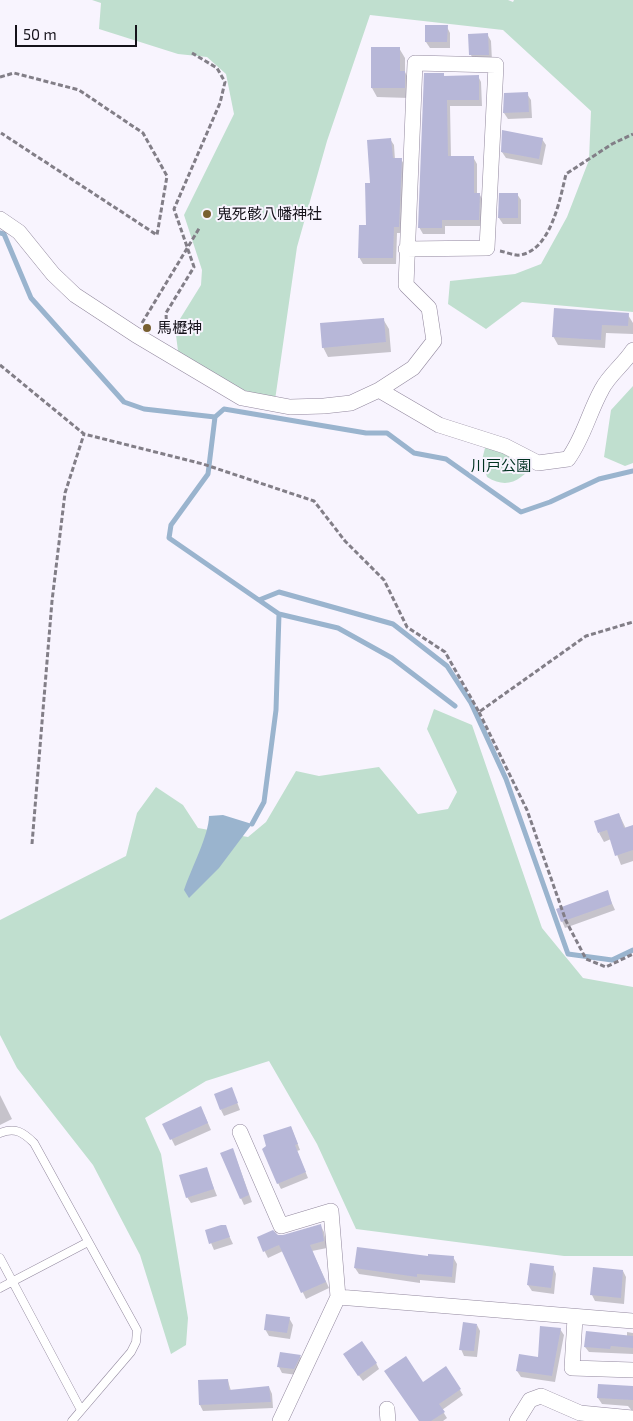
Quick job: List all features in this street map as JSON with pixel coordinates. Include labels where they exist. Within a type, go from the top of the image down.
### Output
[{"type":"street","points":[[0,219],[19,232],[53,274],[75,294],[136,335],[242,398],[290,407],[351,403],[379,390],[412,368],[434,341],[429,308],[406,285],[406,249],[415,63],[496,65],[487,248],[406,249]]},
{"type":"street","points":[[379,390],[439,425],[505,446],[538,463],[549,462],[568,459],[578,444],[602,387],[625,362],[633,350]]},
{"type":"street","points":[[240,1132],[281,1226],[331,1211],[338,1297],[280,1421]]},
{"type":"street","points":[[338,1297],[575,1318],[633,1321]]},
{"type":"street","points":[[575,1318],[572,1368],[633,1370]]},
{"type":"street","points":[[517,1421],[530,1400],[541,1396],[580,1413],[633,1418]]},
{"type":"lane","points":[[0,1133],[12,1129],[23,1132],[34,1143],[137,1330],[136,1342],[131,1352],[72,1421]]},
{"type":"lane","points":[[0,1288],[88,1242]]},
{"type":"lane","points":[[0,1258],[81,1410]]},
{"type":"path","points":[[167,353],[166,313],[194,267],[174,209],[220,103],[225,82],[217,68],[192,53]]},
{"type":"path","points":[[0,77],[14,73],[79,90],[143,133],[167,176],[157,235],[1,133]]},
{"type":"path","points":[[487,248],[519,256],[537,247],[556,216],[566,174],[612,144],[633,134]]},
{"type":"path","points":[[136,335],[200,227]]},
{"type":"path","points":[[0,366],[84,434],[203,464],[314,502],[345,541],[384,580],[407,627],[445,652],[479,712],[527,810],[566,921],[586,959],[606,967],[633,954]]},
{"type":"path","points":[[32,844],[52,601],[65,493],[84,434]]},
{"type":"path","points":[[479,712],[586,636],[633,622]]},
{"type":"green space","points":[[92,0],[508,0],[513,2],[514,0],[633,0],[633,312],[522,302],[486,329],[448,304],[450,281],[515,274],[541,264],[567,217],[589,160],[591,111],[503,30],[370,15],[327,141],[297,247],[275,400],[237,388],[179,359],[175,327],[201,285],[202,270],[184,215],[234,114],[226,74],[207,57],[178,54],[99,29],[101,3]]},
{"type":"green space","points":[[633,386],[633,463],[625,466],[604,457],[611,410]]},
{"type":"green space","name":"川戸公園","points":[[486,444],[535,463],[525,474],[514,481],[501,483],[495,481],[487,477],[482,460]]},
{"type":"green space","points":[[434,709],[472,725],[542,928],[583,978],[633,987],[633,1256],[564,1256],[356,1229],[317,1144],[269,1061],[206,1081],[145,1118],[161,1154],[188,1318],[186,1345],[171,1354],[140,1255],[93,1165],[17,1068],[0,1035],[0,920],[126,856],[137,813],[156,787],[183,805],[198,828],[248,837],[266,822],[296,771],[319,776],[379,767],[418,814],[448,809],[457,792],[427,729]]},
{"type":"water","points":[[223,815],[252,824],[219,868],[189,898],[184,890],[203,842],[209,816]]},
{"type":"building","points":[[425,25],[448,25],[447,42],[425,42]]},
{"type":"building","points":[[488,33],[489,55],[469,55],[468,34]]},
{"type":"building","points":[[371,47],[400,47],[400,71],[405,71],[405,88],[371,88]]},
{"type":"building","points":[[424,73],[444,73],[444,76],[479,75],[479,100],[447,100],[448,156],[474,156],[474,193],[480,193],[479,220],[442,220],[442,228],[418,228]]},
{"type":"building","points":[[528,92],[529,112],[503,113],[504,93]]},
{"type":"building","points":[[502,130],[543,138],[539,159],[501,152]]},
{"type":"building","points":[[391,138],[393,158],[402,158],[399,227],[394,227],[393,258],[358,258],[359,225],[366,225],[365,183],[370,183],[367,140]]},
{"type":"building","points":[[499,193],[518,193],[518,218],[498,218]]},
{"type":"building","points":[[554,308],[629,313],[628,326],[602,325],[601,340],[552,337]]},
{"type":"building","points":[[384,318],[386,342],[322,348],[320,323]]},
{"type":"building","points":[[619,813],[624,828],[633,825],[633,850],[615,856],[607,830],[598,833],[594,821]]},
{"type":"building","points":[[608,890],[612,904],[561,922],[556,909]]},
{"type":"building","points":[[232,1087],[238,1103],[220,1110],[214,1094]]},
{"type":"building","points":[[201,1106],[208,1123],[170,1140],[162,1124]]},
{"type":"building","points":[[291,1126],[298,1144],[295,1145],[306,1172],[277,1184],[262,1149],[266,1146],[263,1135]]},
{"type":"building","points":[[233,1148],[249,1195],[240,1199],[220,1153]]},
{"type":"building","points":[[207,1167],[214,1189],[186,1198],[179,1175]]},
{"type":"building","points":[[321,1224],[324,1241],[310,1245],[326,1282],[301,1293],[279,1245],[263,1252],[257,1237],[273,1230],[278,1235],[283,1235]]},
{"type":"building","points":[[226,1225],[230,1237],[209,1244],[205,1230]]},
{"type":"building","points":[[357,1247],[428,1256],[428,1254],[454,1256],[452,1277],[417,1274],[417,1277],[354,1268]]},
{"type":"building","points":[[530,1263],[554,1266],[551,1288],[527,1285]]},
{"type":"building","points":[[593,1267],[623,1270],[621,1298],[590,1295]]},
{"type":"building","points":[[266,1314],[290,1317],[287,1333],[264,1330]]},
{"type":"building","points":[[463,1322],[477,1324],[474,1351],[459,1350]]},
{"type":"building","points":[[540,1326],[561,1328],[552,1376],[516,1371],[519,1354],[538,1357]]},
{"type":"building","points":[[586,1331],[633,1336],[633,1348],[611,1346],[610,1349],[584,1347]]},
{"type":"building","points":[[362,1341],[377,1363],[358,1376],[343,1354]]},
{"type":"building","points":[[280,1352],[301,1355],[294,1369],[277,1367]]},
{"type":"building","points":[[406,1356],[423,1382],[446,1366],[461,1389],[439,1404],[445,1412],[431,1421],[419,1421],[384,1371]]},
{"type":"building","points":[[228,1379],[229,1390],[269,1386],[271,1402],[199,1405],[198,1380]]},
{"type":"building","points":[[598,1384],[633,1386],[633,1400],[597,1398]]},
{"type":"waterway","points":[[0,233],[4,234],[31,298],[124,402],[144,409],[215,417],[224,409],[366,433],[387,433],[414,453],[446,459],[521,512],[550,502],[599,479],[633,471]]},
{"type":"waterway","points":[[215,417],[208,474],[171,525],[169,538],[279,614],[338,628],[392,658],[455,706]]},
{"type":"waterway","points":[[259,600],[279,592],[393,624],[447,666],[471,703],[506,779],[568,954],[612,960],[633,950]]},
{"type":"waterway","points":[[252,824],[264,802],[276,710],[279,614]]},
{"type":"place","name":"鬼死骸八幡神社","points":[[207,214]]},
{"type":"place","name":"馬櫪神","points":[[147,328]]}]
